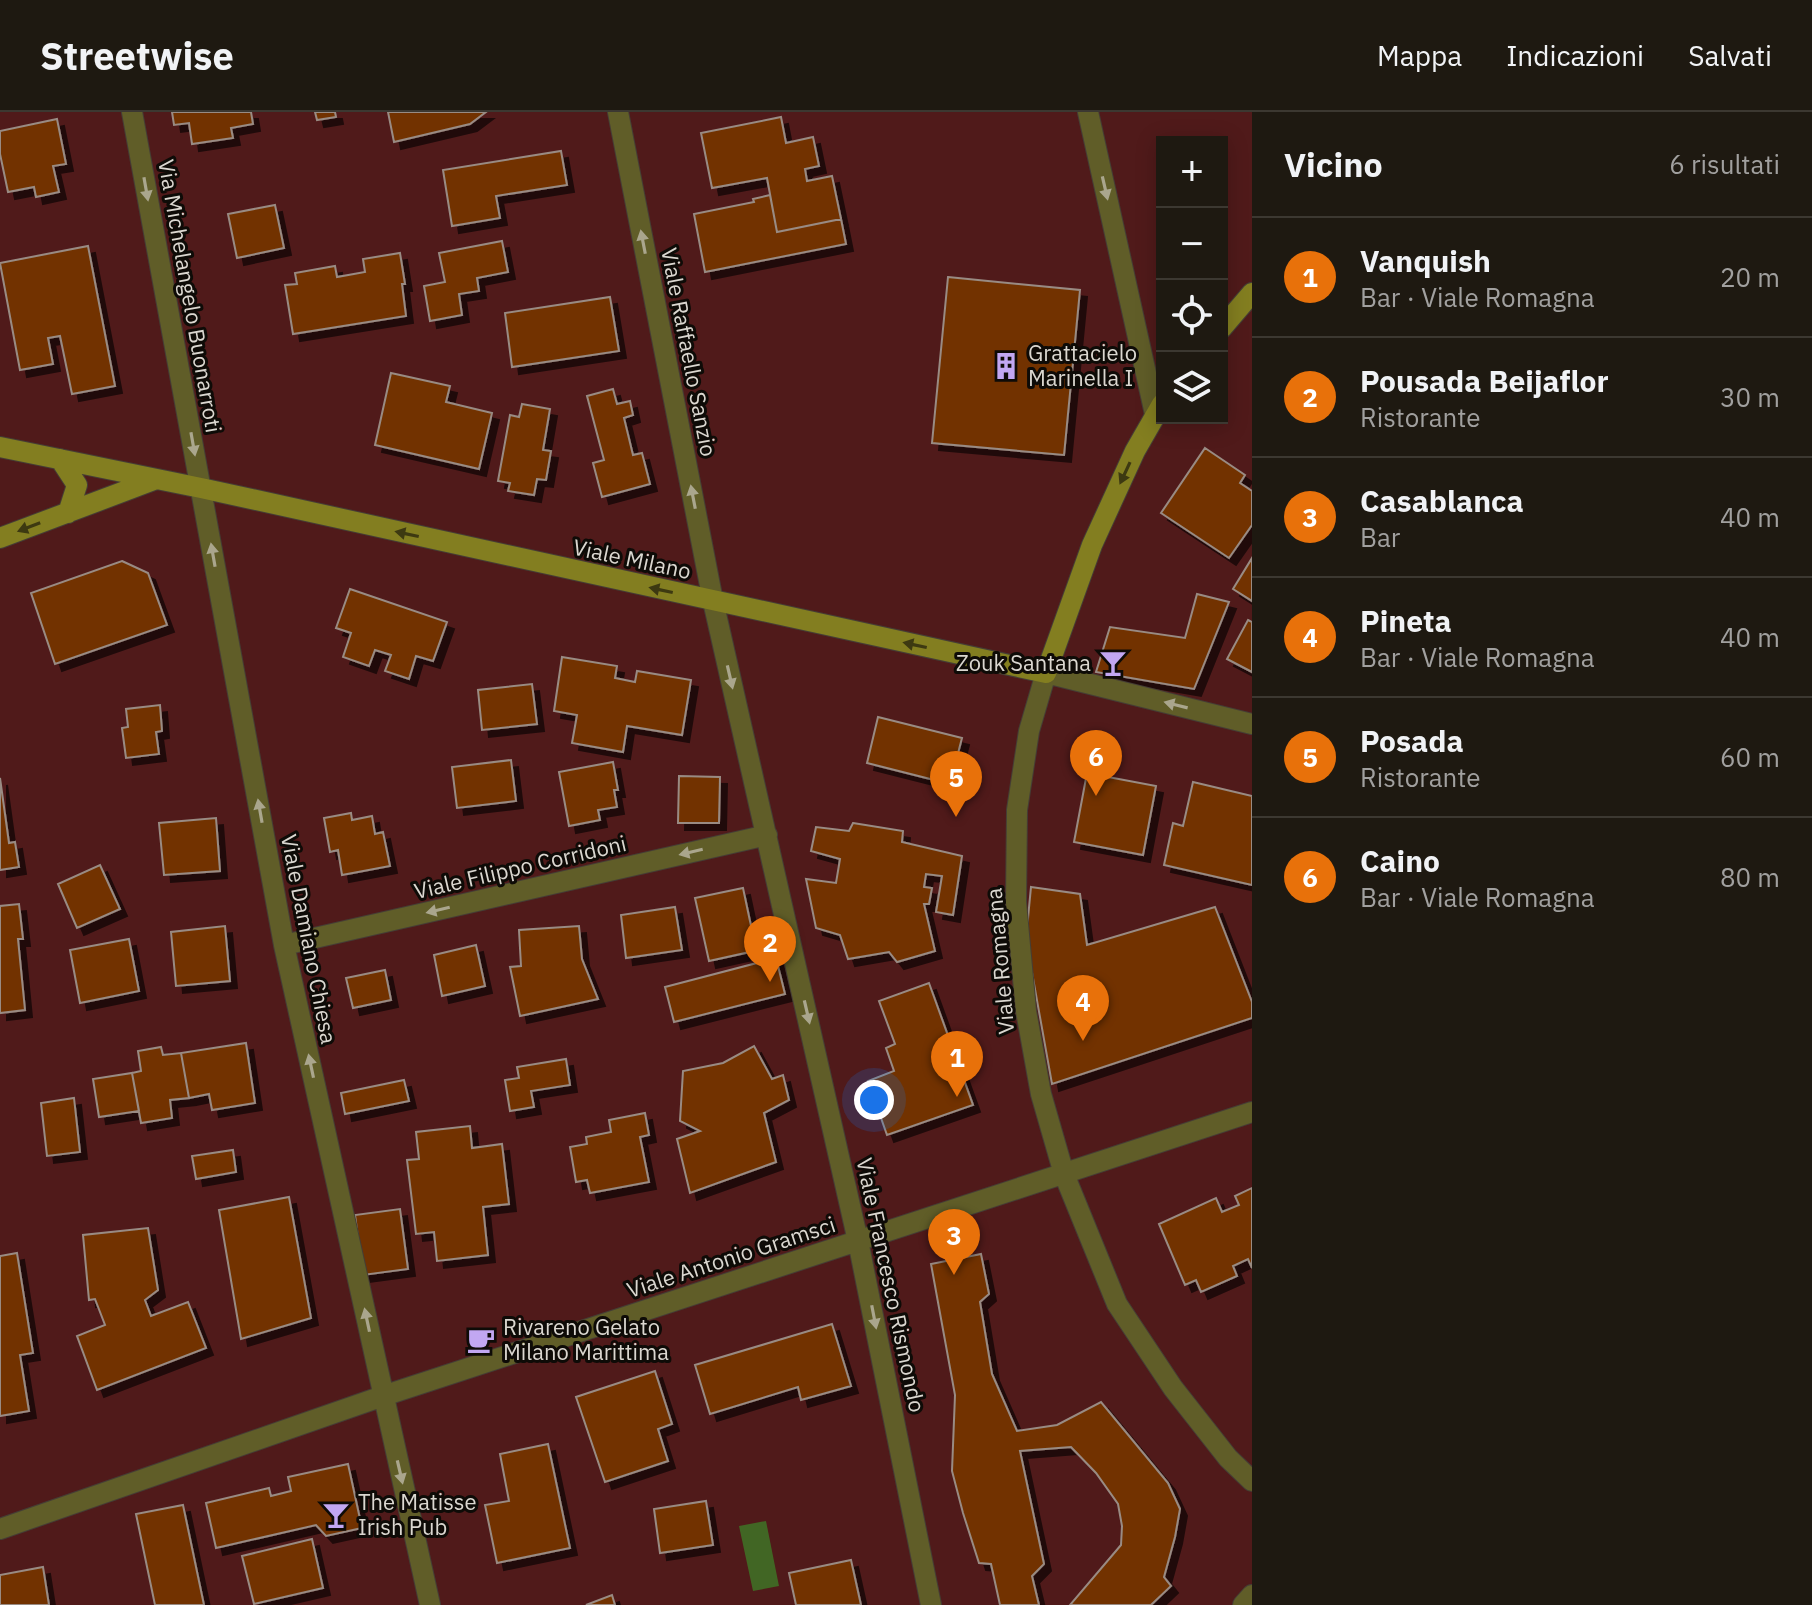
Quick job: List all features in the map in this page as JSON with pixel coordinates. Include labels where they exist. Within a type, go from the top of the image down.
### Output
[{"type":"street","name":"Via Michelangelo Buonarroti","points":[[132,112],[201,488]]},
{"type":"street","name":"Viale Raffaello Sanzio","points":[[618,112],[713,601]]},
{"type":"street","points":[[1088,112],[1156,401]]},
{"type":"street","points":[[1228,321],[1252,293]]},
{"type":"street","name":"Viale Romagna","points":[[1156,413],[1092,545],[1046,673],[1029,731],[1017,810],[1016,902],[1026,1011],[1041,1094],[1064,1174],[1117,1304],[1173,1388],[1228,1458],[1252,1481]]},
{"type":"street","name":"Viale Milano","points":[[0,447],[1046,673],[1252,724]]},
{"type":"street","points":[[60,459],[77,485],[68,513]]},
{"type":"street","points":[[0,538],[154,480]]},
{"type":"street","name":"Viale Damiano Chiesa","points":[[201,488],[284,945],[430,1605]]},
{"type":"street","name":"Viale Francesco Rismondo","points":[[713,601],[858,1241],[930,1597]]},
{"type":"street","name":"Viale Filippo Corridoni","points":[[284,945],[767,835]]},
{"type":"street","name":"Viale Antonio Gramsci","points":[[0,1529],[383,1396],[1252,1112]]},
{"type":"street","points":[[1243,1605],[1252,1595]]},
{"type":"shaded area","points":[[0,112],[1252,112],[1252,1605],[0,1605]]},
{"type":"shaded area","points":[[766,1521],[779,1586],[753,1591],[739,1526]]},
{"type":"building","points":[[172,112],[251,112],[253,124],[231,128],[233,138],[192,144],[189,123],[174,125]]},
{"type":"building","points":[[315,112],[335,112],[336,117],[317,120]]},
{"type":"building","points":[[388,112],[486,112],[470,124],[394,142]]},
{"type":"building","points":[[781,117],[786,143],[813,137],[819,166],[805,169],[807,181],[832,176],[841,219],[777,232],[767,178],[712,188],[701,133]]},
{"type":"building","points":[[57,119],[66,164],[53,166],[59,192],[36,197],[34,187],[8,192],[0,154],[0,131]]},
{"type":"building","points":[[561,151],[567,185],[496,196],[500,218],[452,226],[443,170]]},
{"type":"building","points":[[770,195],[777,232],[841,219],[846,244],[705,272],[694,214],[754,202],[753,199]]},
{"type":"building","points":[[275,205],[284,248],[237,258],[228,214]]},
{"type":"building","points":[[502,241],[508,272],[477,278],[479,291],[459,294],[462,315],[430,321],[424,286],[445,282],[439,253]]},
{"type":"building","points":[[88,246],[115,386],[72,394],[60,336],[48,338],[53,364],[20,370],[0,263]]},
{"type":"building","points":[[400,253],[406,316],[293,334],[285,285],[297,284],[295,273],[335,266],[337,277],[365,272],[363,259]]},
{"type":"building","name":"Grattacielo Marinella I","points":[[948,277],[1080,290],[1064,455],[932,443]]},
{"type":"building","points":[[610,297],[619,351],[512,367],[505,313]]},
{"type":"building","points":[[391,373],[450,386],[446,402],[492,413],[479,469],[375,445]]},
{"type":"building","points":[[613,389],[617,404],[630,401],[633,415],[624,418],[633,455],[642,453],[650,484],[602,497],[593,463],[604,460],[587,396]]},
{"type":"building","points":[[522,404],[550,409],[543,450],[551,451],[546,480],[537,479],[534,495],[508,491],[510,483],[498,481],[510,415],[519,417]]},
{"type":"building","points":[[1205,448],[1245,475],[1240,483],[1252,491],[1252,525],[1229,558],[1161,513]]},
{"type":"building","points":[[1252,558],[1252,601],[1233,589]]},
{"type":"building","points":[[122,561],[148,573],[167,625],[55,664],[31,593]]},
{"type":"building","points":[[350,589],[447,622],[433,661],[416,656],[409,679],[385,671],[391,655],[375,650],[369,666],[343,657],[351,633],[336,628]]},
{"type":"building","points":[[1197,594],[1229,602],[1194,689],[1096,672],[1110,627],[1185,638]]},
{"type":"building","points":[[1248,620],[1252,622],[1252,672],[1227,659]]},
{"type":"building","points":[[562,657],[617,666],[615,678],[635,682],[637,671],[691,680],[682,735],[627,726],[623,752],[572,743],[577,715],[554,711]]},
{"type":"building","points":[[532,684],[537,724],[482,730],[478,690]]},
{"type":"building","points":[[160,705],[162,731],[156,732],[159,754],[126,758],[122,728],[128,727],[126,709]]},
{"type":"building","points":[[878,717],[962,738],[950,784],[867,763]]},
{"type":"building","points":[[511,760],[516,801],[457,808],[452,767]]},
{"type":"building","points":[[613,762],[618,790],[614,790],[617,807],[598,810],[600,820],[569,826],[559,772]]},
{"type":"building","points":[[1087,773],[1156,786],[1143,855],[1074,842]]},
{"type":"building","points":[[679,776],[720,777],[719,823],[678,823]]},
{"type":"building","points":[[0,778],[9,843],[15,842],[19,867],[0,870]]},
{"type":"building","points":[[1193,782],[1252,796],[1252,885],[1164,865],[1173,823],[1183,826]]},
{"type":"building","points":[[351,813],[352,820],[372,816],[375,834],[383,832],[390,866],[342,875],[338,850],[330,852],[324,818]]},
{"type":"building","points":[[216,818],[220,871],[164,875],[159,823]]},
{"type":"building","points":[[853,823],[903,831],[902,842],[962,856],[953,915],[936,912],[942,876],[926,874],[924,887],[932,888],[929,904],[924,904],[935,951],[897,962],[889,952],[848,959],[840,935],[816,928],[806,879],[836,883],[840,859],[811,851],[816,827],[849,831]]},
{"type":"building","points":[[100,865],[120,909],[77,928],[58,884]]},
{"type":"building","points":[[1031,887],[1080,894],[1087,945],[1215,907],[1252,1002],[1252,1018],[1052,1084],[1026,939]]},
{"type":"building","points":[[743,888],[754,940],[766,937],[768,948],[709,961],[695,898]]},
{"type":"building","points":[[19,904],[23,939],[18,939],[25,1010],[0,1013],[0,906]]},
{"type":"building","points":[[675,907],[682,950],[626,958],[621,915]]},
{"type":"building","points":[[225,926],[230,981],[176,986],[171,932]]},
{"type":"building","points":[[579,926],[582,959],[598,999],[520,1016],[510,967],[521,966],[519,930]]},
{"type":"building","points":[[129,939],[139,991],[80,1003],[70,950]]},
{"type":"building","points":[[476,945],[485,986],[442,996],[434,955]]},
{"type":"building","points":[[776,958],[785,994],[674,1022],[665,987]]},
{"type":"building","points":[[385,970],[391,1000],[353,1008],[346,978]]},
{"type":"building","points":[[929,983],[973,1105],[887,1135],[868,1081],[894,1071],[886,1048],[895,1044],[879,1001]]},
{"type":"building","points":[[246,1043],[255,1103],[212,1110],[209,1094],[189,1098],[181,1053]]},
{"type":"building","points":[[754,1046],[772,1079],[783,1075],[789,1100],[764,1113],[776,1162],[690,1193],[677,1139],[700,1131],[680,1121],[683,1071],[723,1063]]},
{"type":"building","points":[[161,1047],[163,1055],[181,1053],[189,1098],[170,1100],[172,1118],[141,1123],[132,1073],[141,1071],[138,1051]]},
{"type":"building","points":[[566,1059],[570,1085],[531,1091],[534,1107],[510,1111],[505,1080],[519,1078],[517,1067]]},
{"type":"building","points":[[132,1073],[139,1111],[99,1117],[93,1079]]},
{"type":"building","points":[[404,1080],[409,1101],[345,1114],[341,1093]]},
{"type":"building","points":[[74,1098],[80,1152],[47,1156],[41,1103]]},
{"type":"building","points":[[645,1113],[649,1135],[640,1137],[649,1182],[590,1193],[587,1180],[576,1182],[570,1147],[587,1144],[586,1137],[611,1132],[609,1120]]},
{"type":"building","points":[[470,1126],[472,1148],[502,1144],[509,1204],[483,1207],[488,1255],[437,1261],[434,1232],[416,1234],[407,1160],[419,1159],[416,1132]]},
{"type":"building","points":[[233,1150],[236,1172],[196,1179],[192,1156]]},
{"type":"building","points":[[1252,1188],[1252,1268],[1248,1259],[1233,1266],[1237,1276],[1201,1292],[1196,1280],[1185,1285],[1159,1224],[1216,1198],[1222,1212],[1239,1205],[1235,1196]]},
{"type":"building","points":[[289,1197],[311,1318],[241,1339],[219,1210]]},
{"type":"building","points":[[400,1209],[408,1269],[363,1275],[355,1215]]},
{"type":"building","points":[[148,1228],[158,1290],[145,1300],[151,1316],[188,1302],[206,1348],[97,1390],[77,1336],[105,1325],[95,1299],[89,1300],[83,1235]]},
{"type":"building","points":[[17,1253],[33,1353],[20,1355],[29,1411],[0,1416],[0,1256]]},
{"type":"building","points":[[981,1254],[989,1294],[980,1302],[992,1374],[1017,1431],[1057,1425],[1101,1402],[1168,1483],[1180,1509],[1164,1577],[1171,1586],[1151,1605],[1070,1605],[1121,1545],[1122,1526],[1118,1504],[1096,1473],[1071,1447],[1020,1451],[1044,1564],[1032,1576],[1039,1605],[1000,1605],[991,1564],[979,1563],[952,1471],[955,1395],[931,1264]]},
{"type":"building","points":[[832,1324],[851,1386],[801,1400],[798,1387],[710,1414],[695,1365]]},
{"type":"building","points":[[655,1371],[672,1424],[658,1429],[668,1461],[605,1482],[576,1397]]},
{"type":"building","points":[[548,1444],[570,1548],[497,1563],[485,1505],[509,1501],[500,1454]]},
{"type":"building","points":[[348,1464],[362,1528],[326,1536],[316,1525],[216,1548],[206,1503],[269,1488],[271,1496],[291,1491],[288,1477]]},
{"type":"building","points":[[706,1501],[713,1545],[660,1553],[654,1509]]},
{"type":"building","points":[[183,1505],[204,1605],[155,1605],[136,1514]]},
{"type":"building","points":[[312,1539],[323,1588],[254,1604],[242,1556]]},
{"type":"building","points":[[851,1560],[861,1605],[796,1605],[789,1573]]},
{"type":"building","points":[[43,1567],[49,1605],[0,1605],[0,1575]]},
{"type":"building","points":[[612,1595],[615,1605],[586,1605]]},
{"type":"place","name":"Grattacielo Marinella I","points":[[1006,366]]},
{"type":"place","name":"Zouk Santana","points":[[1113,663]]},
{"type":"place","name":"Caino","points":[[1096,796]]},
{"type":"place","name":"Posada","points":[[956,817]]},
{"type":"place","name":"Pousada Beijaflor","points":[[770,982]]},
{"type":"place","name":"Pineta","points":[[1083,1041]]},
{"type":"place","name":"Vanquish","points":[[957,1097]]},
{"type":"place","name":"Casablanca","points":[[954,1275]]},
{"type":"place","name":"Rivareno Gelato Milano Marittima","points":[[481,1340]]},
{"type":"place","name":"The Matisse Irish Pub","points":[[336,1515]]}]
